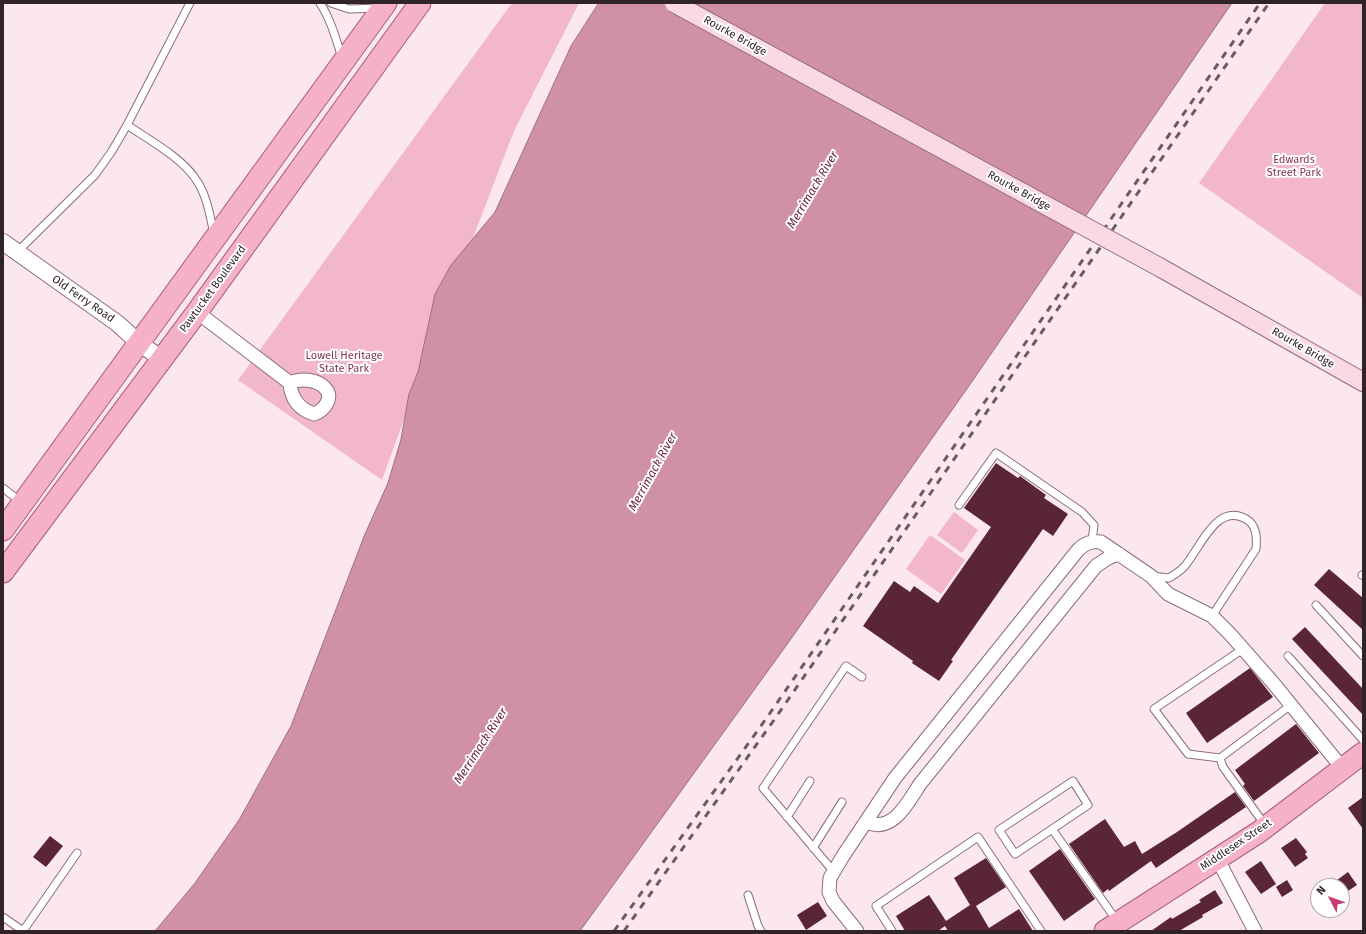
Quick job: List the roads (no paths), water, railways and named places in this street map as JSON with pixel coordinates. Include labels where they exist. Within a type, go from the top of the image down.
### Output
[{"type":"main road","name":"Pawtucket Boulevard","points":[[3,572],[197,312],[420,3]]},
{"type":"main road","name":"Rourke Bridge","points":[[674,3],[1161,268],[1363,382]]},
{"type":"main road","points":[[3,530],[215,236],[384,6]]},
{"type":"main road","name":"Middlesex Street","points":[[1111,927],[1266,826],[1363,753]]},
{"type":"street","name":"Old Ferry Road","points":[[3,242],[117,323],[139,343],[162,359]]},
{"type":"street","points":[[197,312],[290,383]]},
{"type":"street","points":[[857,931],[833,901],[829,892],[830,878],[843,856],[895,778],[1073,556],[1084,545],[1092,541],[1101,542],[1151,576],[1168,594],[1212,616],[1243,649],[1291,705],[1342,769]]},
{"type":"street","points":[[866,822],[876,825],[884,825],[900,813],[920,784],[1096,566],[1108,558],[1119,554]]},
{"type":"street","points":[[1217,858],[1255,931]]},
{"type":"lane","points":[[17,252],[95,175],[112,151],[190,3]]},
{"type":"lane","points":[[320,3],[334,29],[343,62]]},
{"type":"lane","points":[[331,3],[349,9],[384,6]]},
{"type":"lane","points":[[127,125],[182,163],[197,181],[207,204],[215,236]]},
{"type":"lane","points":[[959,505],[996,453],[1082,512],[1094,525],[1092,541]]},
{"type":"lane","points":[[3,488],[22,503]]},
{"type":"lane","points":[[1151,576],[1169,578],[1183,568],[1219,520],[1228,515],[1239,515],[1248,520],[1255,528],[1257,540],[1256,549],[1212,616]]},
{"type":"lane","points":[[1316,606],[1363,656]]},
{"type":"lane","points":[[1243,649],[1154,709],[1188,754],[1220,758],[1291,705]]},
{"type":"lane","points":[[1288,656],[1363,740]]},
{"type":"lane","points":[[834,872],[763,788],[846,666],[862,678]]},
{"type":"lane","points":[[1220,758],[1223,767],[1266,826]]},
{"type":"lane","points":[[787,817],[810,781]]},
{"type":"lane","points":[[1073,781],[1088,805],[1052,829],[1015,854],[1000,830],[1073,781]]},
{"type":"lane","points":[[813,848],[842,802]]},
{"type":"lane","points":[[1052,829],[1111,927]]},
{"type":"lane","points":[[892,931],[876,906],[978,837],[1041,931]]},
{"type":"lane","points":[[3,917],[23,931],[77,853]]},
{"type":"lane","points":[[748,895],[758,926],[762,931]]},
{"type":"water","name":"Merrimack River","points":[[599,3],[1232,3],[971,383],[788,643],[580,931],[155,931],[195,883],[239,820],[291,726],[365,534],[388,483],[401,439],[409,394],[418,372],[435,294],[451,265],[495,212],[571,46]]},
{"type":"railway","points":[[614,931],[768,716],[1260,3]]},
{"type":"railway","points":[[624,931],[774,720],[1269,3]]},
{"type":"park label","name":"Edwards Street Park","points":[[1294,166]]},
{"type":"park label","name":"Lowell Heritage State Park","points":[[344,362]]}]
